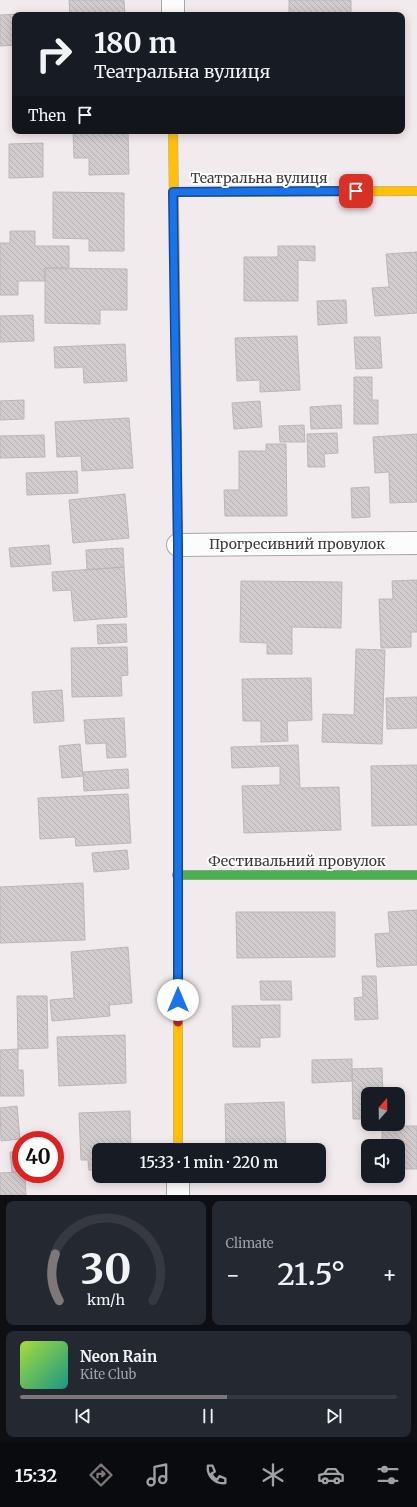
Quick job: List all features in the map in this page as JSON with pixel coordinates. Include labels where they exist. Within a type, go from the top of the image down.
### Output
[{"type":"street","points":[[173,0],[173,12]]},
{"type":"street","points":[[173,134],[178,545],[178,1143]]},
{"type":"street","name":"Театральна вулиця","points":[[173,192],[417,191]]},
{"type":"street","name":"Прогресивний провулок","points":[[178,545],[417,543]]},
{"type":"street","name":"Фестивальний провулок","points":[[177,875],[417,875]]},
{"type":"street","points":[[178,1183],[178,1195]]},
{"type":"building","points":[[69,0],[124,0],[125,12],[70,12]]},
{"type":"building","points":[[289,0],[351,0],[351,12],[289,12]]},
{"type":"building","points":[[12,14],[12,45],[0,46],[0,15]]},
{"type":"building","points":[[73,134],[128,134],[129,174],[89,175],[89,158],[74,158]]},
{"type":"building","points":[[43,143],[43,177],[9,178],[9,144]]},
{"type":"building","points":[[53,192],[124,193],[124,251],[89,251],[89,239],[53,238]]},
{"type":"building","points":[[10,231],[35,231],[35,246],[69,246],[69,268],[45,268],[45,281],[18,281],[18,295],[0,295],[0,243],[10,243]]},
{"type":"building","points":[[278,246],[315,246],[315,261],[298,260],[298,301],[244,301],[244,257],[278,257]]},
{"type":"building","points":[[417,252],[417,313],[375,316],[372,288],[389,287],[386,254]]},
{"type":"building","points":[[45,268],[127,269],[127,310],[100,310],[100,324],[45,323]]},
{"type":"building","points":[[346,300],[347,323],[318,325],[317,301]]},
{"type":"building","points":[[33,315],[34,341],[0,342],[0,316]]},
{"type":"building","points":[[297,336],[300,390],[260,392],[260,380],[237,381],[235,338]]},
{"type":"building","points":[[354,337],[380,337],[382,368],[356,369]]},
{"type":"building","points":[[125,344],[127,381],[84,383],[83,367],[55,368],[54,347]]},
{"type":"building","points":[[354,377],[372,377],[372,400],[378,400],[378,424],[354,424]]},
{"type":"building","points":[[24,400],[24,419],[0,420],[0,401]]},
{"type":"building","points":[[260,401],[262,427],[234,429],[232,403]]},
{"type":"building","points":[[341,405],[342,428],[311,429],[310,407]]},
{"type":"building","points":[[129,418],[133,468],[82,471],[81,456],[57,457],[55,422]]},
{"type":"building","points":[[304,425],[305,442],[280,442],[279,426]]},
{"type":"building","points":[[337,433],[338,453],[324,454],[325,467],[308,467],[307,434]]},
{"type":"building","points":[[417,434],[417,502],[390,503],[389,472],[375,473],[373,437]]},
{"type":"building","points":[[44,435],[45,457],[0,458],[0,436]]},
{"type":"building","points":[[266,444],[286,444],[287,516],[225,516],[224,490],[239,490],[239,451],[266,451]]},
{"type":"building","points":[[77,471],[78,493],[27,495],[26,473]]},
{"type":"building","points":[[369,487],[370,517],[352,518],[351,488]]},
{"type":"building","points":[[125,494],[129,538],[73,543],[69,500]]},
{"type":"building","points":[[49,545],[51,564],[11,567],[9,548]]},
{"type":"building","points":[[123,548],[124,567],[87,570],[86,550]]},
{"type":"building","points":[[124,567],[127,617],[74,621],[71,590],[53,591],[52,572]]},
{"type":"building","points":[[417,580],[417,632],[411,632],[411,647],[381,648],[379,599],[393,599],[392,581]]},
{"type":"building","points":[[241,581],[342,582],[341,628],[292,627],[292,654],[267,654],[267,643],[240,642]]},
{"type":"building","points":[[126,624],[127,642],[98,644],[97,625]]},
{"type":"building","points":[[127,647],[128,675],[121,676],[122,696],[72,697],[71,648]]},
{"type":"building","points":[[356,649],[385,650],[382,744],[322,742],[323,714],[354,715]]},
{"type":"building","points":[[311,678],[312,720],[287,721],[288,741],[261,742],[261,721],[243,721],[242,679]]},
{"type":"building","points":[[62,690],[64,721],[34,723],[32,692]]},
{"type":"building","points":[[417,697],[417,728],[387,729],[386,698]]},
{"type":"building","points":[[124,718],[126,757],[107,758],[106,743],[86,744],[84,720]]},
{"type":"building","points":[[80,744],[83,776],[62,778],[59,746]]},
{"type":"building","points":[[298,745],[300,788],[339,787],[341,830],[244,833],[242,786],[280,785],[280,766],[232,768],[231,747]]},
{"type":"building","points":[[417,765],[417,825],[372,826],[371,766]]},
{"type":"building","points":[[128,769],[129,788],[84,791],[83,772]]},
{"type":"building","points":[[128,794],[131,843],[76,846],[75,837],[40,839],[38,798]]},
{"type":"building","points":[[127,850],[129,869],[94,872],[92,853]]},
{"type":"building","points":[[83,883],[85,940],[0,943],[0,887]]},
{"type":"building","points":[[417,910],[417,965],[377,967],[375,934],[390,933],[388,912]]},
{"type":"building","points":[[236,912],[335,912],[335,957],[237,958]]},
{"type":"building","points":[[128,947],[132,1003],[109,1005],[110,1016],[52,1021],[50,1000],[74,998],[71,952]]},
{"type":"building","points":[[362,976],[376,976],[378,1019],[355,1020],[354,998],[363,997]]},
{"type":"building","points":[[260,981],[291,981],[292,1000],[261,1000]]},
{"type":"building","points":[[17,996],[47,996],[48,1048],[18,1049]]},
{"type":"building","points":[[280,1005],[280,1037],[260,1038],[260,1047],[233,1047],[232,1006]]},
{"type":"building","points":[[125,1035],[126,1083],[59,1086],[57,1037]]},
{"type":"building","points":[[18,1049],[18,1070],[23,1070],[24,1096],[0,1096],[0,1050]]},
{"type":"building","points":[[352,1059],[352,1081],[312,1083],[312,1060]]},
{"type":"building","points":[[382,1068],[383,1087],[361,1087],[361,1119],[353,1119],[352,1069]]},
{"type":"building","points":[[284,1102],[286,1143],[226,1143],[225,1104]]},
{"type":"building","points":[[17,1106],[19,1131],[12,1131],[12,1140],[1,1141],[0,1108]]},
{"type":"building","points":[[130,1111],[131,1143],[92,1143],[92,1170],[89,1170],[88,1160],[81,1160],[79,1113]]},
{"type":"building","points":[[405,1126],[417,1126],[417,1169],[405,1169],[405,1139],[382,1139],[382,1131],[405,1131]]},
{"type":"building","points":[[10,1152],[12,1152],[12,1172]]},
{"type":"building","points":[[12,1172],[12,1183],[25,1183],[26,1195],[0,1195],[0,1173]]},
{"type":"traffic: fast","points":[[177,428],[178,645]]},
{"type":"traffic: fast","points":[[177,875],[417,875]]},
{"type":"traffic: slow","points":[[173,134],[177,428]]},
{"type":"traffic: slow","points":[[173,192],[417,191]]},
{"type":"traffic: slow","points":[[178,645],[178,804]]},
{"type":"traffic: slow","points":[[178,1022],[178,1143]]},
{"type":"traffic: jam","points":[[178,804],[178,1022]]},
{"type":"route","points":[[178,1000],[178,545],[173,192],[356,191]]}]
